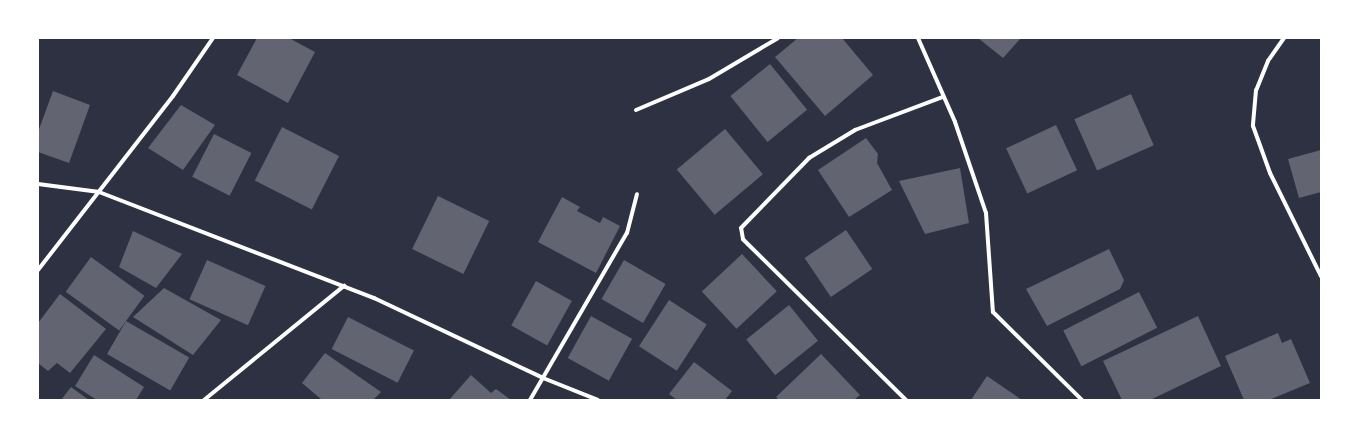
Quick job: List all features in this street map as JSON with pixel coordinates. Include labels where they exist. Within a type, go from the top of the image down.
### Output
[{"type":"street","points":[[38,270],[99,192],[213,38]]},
{"type":"street","points":[[636,110],[709,79],[778,38]]},
{"type":"street","points":[[918,38],[943,97],[986,212],[993,312],[1082,400]]},
{"type":"street","points":[[1284,38],[1268,61],[1256,90],[1253,126],[1270,173],[1321,276]]},
{"type":"street","points":[[906,400],[743,239],[741,228],[809,158],[855,130],[943,97]]},
{"type":"street","points":[[38,184],[99,192],[344,286],[543,378],[598,400]]},
{"type":"street","points":[[530,400],[627,233],[637,194]]},
{"type":"street","points":[[204,400],[344,286]]},
{"type":"building","points":[[257,38],[289,38],[315,52],[288,103],[237,75]]},
{"type":"building","points":[[798,38],[842,38],[873,75],[825,116],[775,57]]},
{"type":"building","points":[[978,38],[1021,38],[1003,58]]},
{"type":"building","points":[[770,64],[807,110],[767,142],[730,96]]},
{"type":"building","points":[[53,91],[90,105],[69,163],[38,152],[38,132]]},
{"type":"building","points":[[1131,94],[1154,145],[1097,170],[1074,119]]},
{"type":"building","points":[[181,105],[215,125],[183,170],[148,148]]},
{"type":"building","points":[[1056,125],[1077,170],[1027,194],[1006,148]]},
{"type":"building","points":[[282,127],[339,156],[312,210],[255,180]]},
{"type":"building","points":[[725,129],[763,174],[715,215],[677,169]]},
{"type":"building","points":[[214,134],[251,153],[230,196],[192,177]]},
{"type":"building","points":[[866,138],[878,154],[877,163],[892,190],[849,217],[818,170]]},
{"type":"building","points":[[1321,150],[1321,192],[1299,198],[1288,159]]},
{"type":"building","points":[[960,168],[969,223],[925,234],[899,181]]},
{"type":"building","points":[[438,196],[489,221],[463,274],[412,249]]},
{"type":"building","points":[[562,197],[580,207],[577,211],[600,223],[603,217],[620,226],[596,273],[538,242]]},
{"type":"building","points":[[846,230],[872,269],[831,297],[805,258]]},
{"type":"building","points":[[133,231],[182,254],[156,288],[119,267]]},
{"type":"building","points":[[1109,249],[1124,280],[1120,289],[1047,326],[1026,289]]},
{"type":"building","points":[[742,254],[777,291],[737,329],[702,292]]},
{"type":"building","points":[[91,257],[144,296],[119,331],[66,292]]},
{"type":"building","points":[[207,260],[265,286],[248,325],[190,299]]},
{"type":"building","points":[[624,260],[666,284],[643,323],[602,299]]},
{"type":"building","points":[[536,281],[572,301],[547,345],[511,326]]},
{"type":"building","points":[[164,288],[221,320],[193,355],[133,317]]},
{"type":"building","points":[[1139,292],[1157,328],[1081,366],[1063,331]]},
{"type":"building","points":[[60,294],[106,329],[70,373],[57,363],[48,371],[38,363],[38,323]]},
{"type":"building","points":[[669,300],[707,325],[677,371],[639,346]]},
{"type":"building","points":[[789,305],[818,341],[775,375],[746,340]]},
{"type":"building","points":[[591,316],[632,339],[609,381],[568,358]]},
{"type":"building","points":[[1198,316],[1221,366],[1150,400],[1122,400],[1103,361]]},
{"type":"building","points":[[348,317],[414,351],[398,383],[332,349]]},
{"type":"building","points":[[126,321],[189,358],[170,390],[107,354]]},
{"type":"building","points":[[1278,333],[1282,343],[1291,339],[1310,383],[1269,400],[1244,400],[1225,356]]},
{"type":"building","points":[[325,353],[381,392],[373,400],[322,400],[302,383]]},
{"type":"building","points":[[821,354],[860,395],[854,400],[779,400],[776,397]]},
{"type":"building","points":[[94,355],[144,387],[136,400],[97,400],[75,386]]},
{"type":"building","points":[[694,362],[732,391],[725,400],[677,400],[669,394]]},
{"type":"building","points":[[471,375],[491,393],[496,389],[511,400],[449,400]]},
{"type":"building","points":[[987,376],[1022,400],[971,400]]},
{"type":"building","points":[[71,387],[89,400],[61,400]]}]
